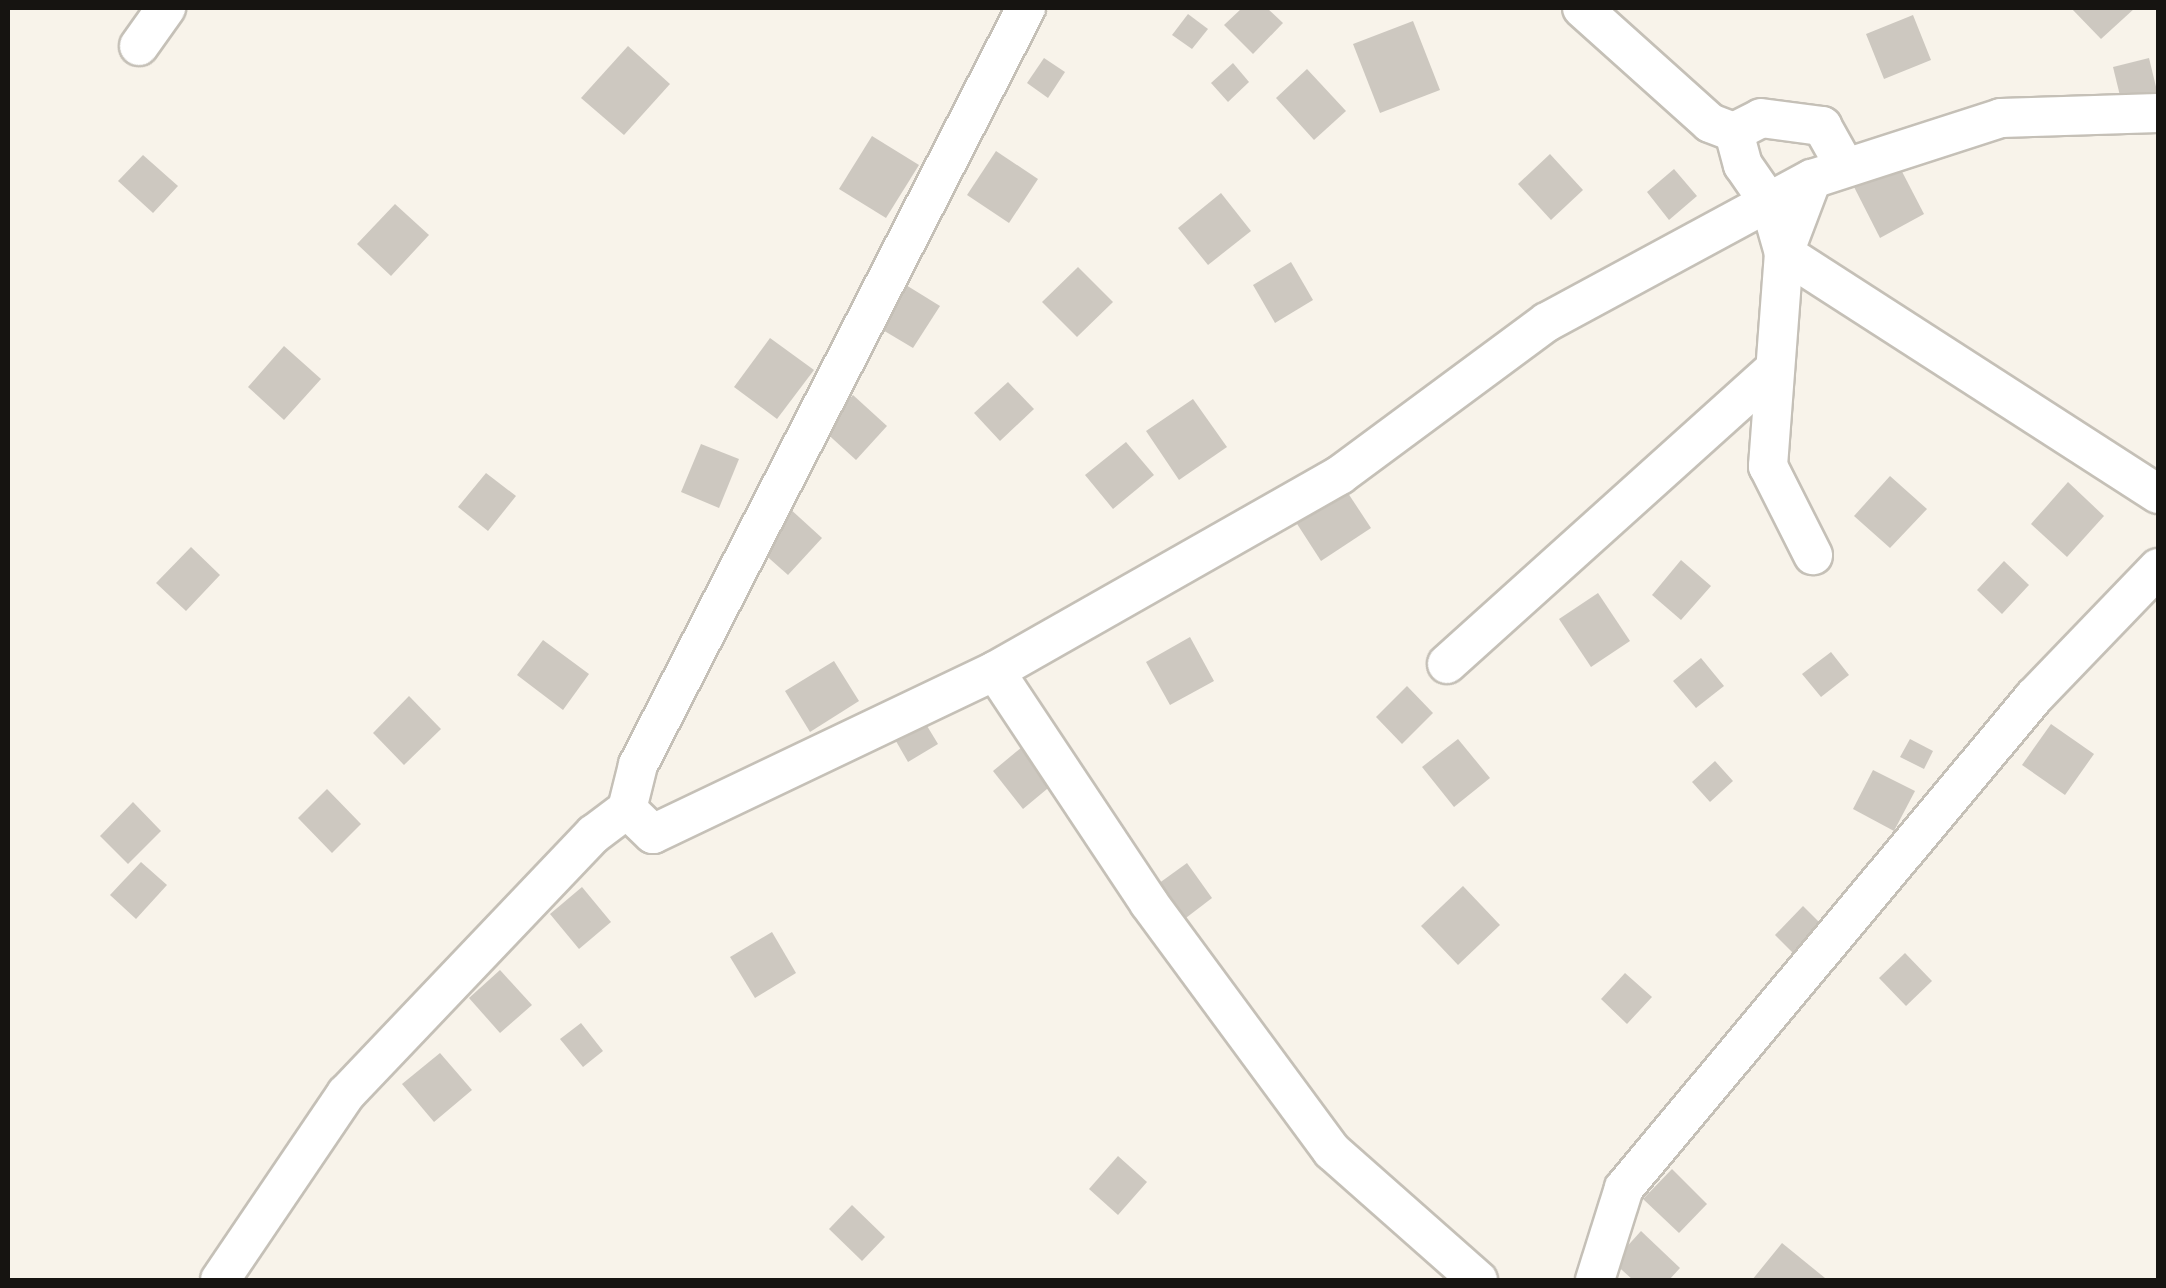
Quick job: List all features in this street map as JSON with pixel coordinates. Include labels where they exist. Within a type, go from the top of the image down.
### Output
[{"type":"street","points":[[139,46],[166,8]]},
{"type":"street","points":[[220,1280],[346,1094],[594,834],[627,809],[638,765],[1026,8]]},
{"type":"street","points":[[1582,8],[1710,123],[1734,132],[1761,118],[1822,126],[1828,173],[1784,253]]},
{"type":"street","points":[[627,809],[653,834],[995,671],[1340,474],[1547,322],[1828,173],[2001,118],[2158,113]]},
{"type":"street","points":[[1734,132],[1744,164],[1770,204],[1784,253],[1772,372],[1768,466],[1812,555]]},
{"type":"street","points":[[1784,253],[2158,494]]},
{"type":"street","points":[[1447,664],[1772,372]]},
{"type":"street","points":[[1595,1280],[1624,1188],[2034,697],[2158,568]]},
{"type":"street","points":[[995,671],[1149,903],[1332,1152],[1478,1280]]},
{"type":"building","points":[[1242,8],[1267,8],[1283,23],[1253,54],[1224,25]]},
{"type":"building","points":[[2071,8],[2135,8],[2101,39]]},
{"type":"building","points":[[1188,14],[1208,29],[1192,49],[1172,35]]},
{"type":"building","points":[[1913,15],[1931,60],[1884,79],[1866,34]]},
{"type":"building","points":[[1413,21],[1440,90],[1380,113],[1353,44]]},
{"type":"building","points":[[628,46],[670,84],[624,135],[581,98]]},
{"type":"building","points":[[1044,58],[1065,72],[1048,98],[1027,83]]},
{"type":"building","points":[[2149,58],[2158,95],[2122,104],[2113,67]]},
{"type":"building","points":[[1233,63],[1249,82],[1228,102],[1211,83]]},
{"type":"building","points":[[1307,69],[1346,111],[1314,140],[1276,98]]},
{"type":"building","points":[[872,136],[919,165],[886,218],[839,189]]},
{"type":"building","points":[[996,151],[1038,179],[1009,223],[967,195]]},
{"type":"building","points":[[1550,154],[1583,190],[1551,220],[1518,184]]},
{"type":"building","points":[[143,155],[178,186],[153,213],[118,181]]},
{"type":"building","points":[[1896,160],[1924,214],[1880,238],[1852,183]]},
{"type":"building","points":[[1674,169],[1697,196],[1669,220],[1647,192]]},
{"type":"building","points":[[1221,193],[1251,231],[1208,265],[1178,228]]},
{"type":"building","points":[[395,204],[429,235],[391,276],[357,244]]},
{"type":"building","points":[[1291,262],[1313,300],[1275,323],[1253,285]]},
{"type":"building","points":[[1078,267],[1113,302],[1077,337],[1042,302]]},
{"type":"building","points":[[893,277],[940,306],[913,348],[866,320]]},
{"type":"building","points":[[770,338],[814,370],[777,419],[734,387]]},
{"type":"building","points":[[284,346],[321,379],[284,420],[248,387]]},
{"type":"building","points":[[1008,382],[1034,409],[1000,441],[974,413]]},
{"type":"building","points":[[853,395],[887,426],[856,460],[822,429]]},
{"type":"building","points":[[1193,399],[1227,447],[1179,480],[1146,431]]},
{"type":"building","points":[[1126,442],[1154,475],[1113,509],[1085,475]]},
{"type":"building","points":[[701,444],[739,459],[719,508],[681,492]]},
{"type":"building","points":[[486,473],[516,496],[488,531],[458,507]]},
{"type":"building","points":[[1890,476],[1927,509],[1890,548],[1854,516]]},
{"type":"building","points":[[1340,481],[1371,528],[1321,561],[1290,513]]},
{"type":"building","points":[[2068,482],[2104,516],[2067,557],[2031,524]]},
{"type":"building","points":[[788,507],[822,538],[788,575],[754,545]]},
{"type":"building","points":[[191,547],[220,575],[186,611],[156,583]]},
{"type":"building","points":[[1681,560],[1711,586],[1681,620],[1652,595]]},
{"type":"building","points":[[2004,561],[2029,585],[2002,614],[1977,590]]},
{"type":"building","points":[[1598,593],[1630,641],[1591,667],[1559,619]]},
{"type":"building","points":[[1190,637],[1214,681],[1170,705],[1146,662]]},
{"type":"building","points":[[543,640],[589,674],[563,710],[517,675]]},
{"type":"building","points":[[1831,652],[1849,675],[1821,697],[1802,674]]},
{"type":"building","points":[[1701,658],[1724,686],[1696,708],[1673,681]]},
{"type":"building","points":[[834,661],[859,701],[810,732],[785,691]]},
{"type":"building","points":[[1407,686],[1433,713],[1402,744],[1376,717]]},
{"type":"building","points":[[409,696],[441,729],[404,765],[373,733]]},
{"type":"building","points":[[918,711],[938,744],[908,762],[889,729]]},
{"type":"building","points":[[2051,724],[2094,754],[2065,795],[2022,765]]},
{"type":"building","points":[[1458,739],[1490,778],[1454,807],[1422,767]]},
{"type":"building","points":[[1910,739],[1933,751],[1924,769],[1900,757]]},
{"type":"building","points":[[1022,747],[1053,784],[1023,809],[993,771]]},
{"type":"building","points":[[1715,761],[1733,781],[1710,802],[1692,782]]},
{"type":"building","points":[[1873,770],[1915,791],[1894,831],[1853,809]]},
{"type":"building","points":[[327,789],[361,824],[332,853],[298,818]]},
{"type":"building","points":[[133,802],[161,831],[128,864],[100,836]]},
{"type":"building","points":[[141,862],[167,885],[136,919],[110,895]]},
{"type":"building","points":[[1187,863],[1212,898],[1178,924],[1151,889]]},
{"type":"building","points":[[1463,886],[1500,925],[1458,965],[1421,926]]},
{"type":"building","points":[[582,887],[611,922],[579,949],[550,914]]},
{"type":"building","points":[[1803,906],[1831,934],[1802,962],[1775,935]]},
{"type":"building","points":[[772,932],[796,973],[755,998],[730,957]]},
{"type":"building","points":[[1905,953],[1932,981],[1906,1006],[1879,978]]},
{"type":"building","points":[[500,970],[532,1005],[500,1033],[469,998]]},
{"type":"building","points":[[1625,973],[1652,997],[1627,1024],[1601,999]]},
{"type":"building","points":[[581,1023],[603,1051],[583,1067],[560,1039]]},
{"type":"building","points":[[440,1053],[472,1090],[434,1122],[402,1084]]},
{"type":"building","points":[[1118,1156],[1147,1182],[1118,1215],[1089,1189]]},
{"type":"building","points":[[1672,1169],[1707,1204],[1679,1233],[1643,1199]]},
{"type":"building","points":[[852,1205],[885,1237],[862,1261],[829,1229]]},
{"type":"building","points":[[1641,1231],[1680,1268],[1669,1280],[1633,1280],[1613,1262]]},
{"type":"building","points":[[1782,1243],[1825,1278],[1752,1280]]}]
